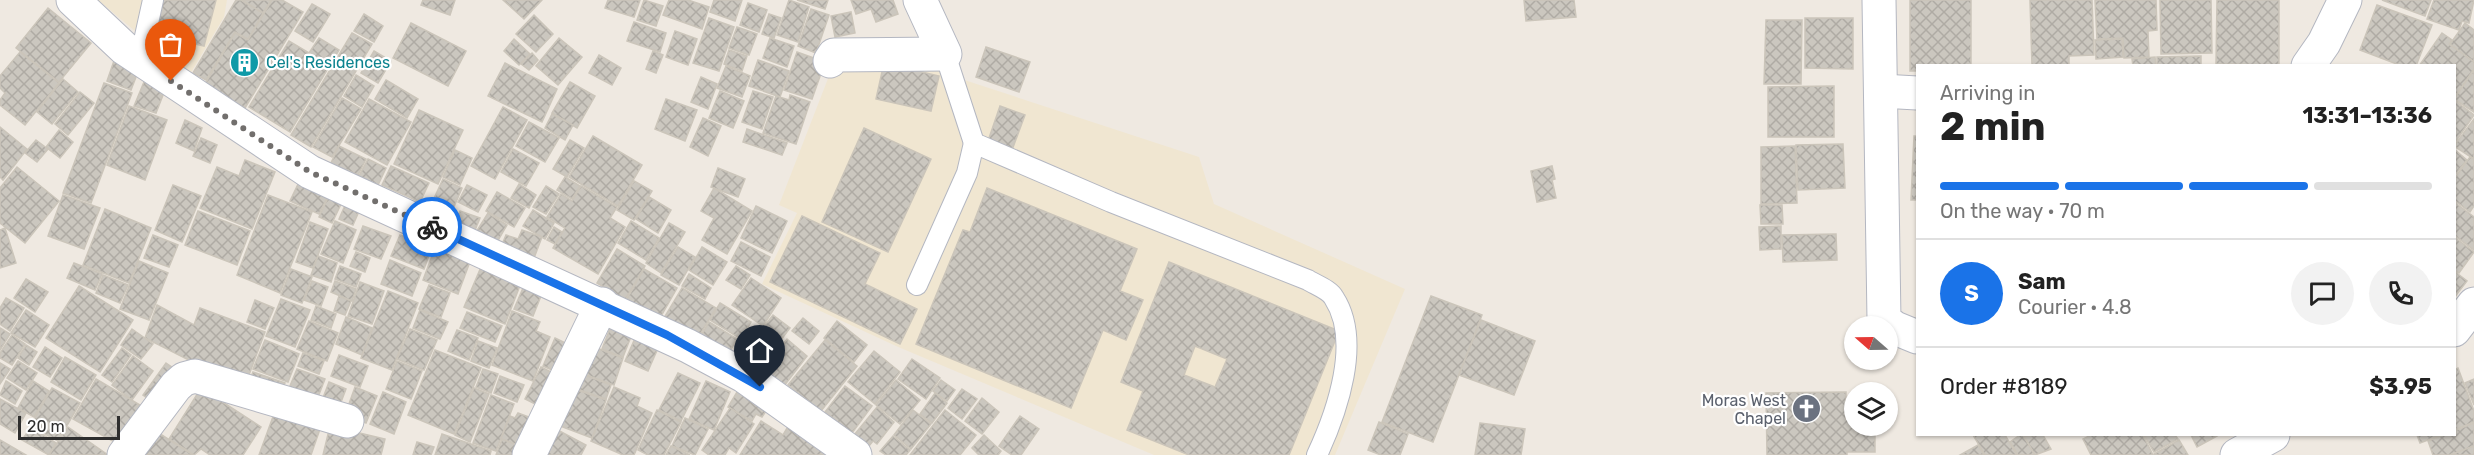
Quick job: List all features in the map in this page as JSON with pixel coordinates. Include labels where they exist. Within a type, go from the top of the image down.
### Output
[{"type":"street","points":[[73,0],[124,48],[310,172],[602,304],[744,376],[855,455]]},
{"type":"street","points":[[1879,0],[1884,320],[1895,328],[1916,337]]},
{"type":"street","points":[[2309,64],[2324,42],[2345,0]]},
{"type":"street","points":[[830,61],[834,55],[945,54],[923,1]]},
{"type":"street","points":[[1881,91],[1916,93]]},
{"type":"street","points":[[529,455],[602,304]]},
{"type":"street","points":[[2456,328],[2474,304]]},
{"type":"street","points":[[2456,332],[2474,337]]},
{"type":"street","points":[[124,455],[176,386],[184,379],[195,376],[347,421]]},
{"type":"street","points":[[2237,455],[2270,436]]},
{"type":"lane","points":[[140,59],[153,0]]},
{"type":"lane","points":[[917,285],[967,173],[974,143],[945,54]]},
{"type":"lane","points":[[974,143],[1111,202],[1308,280],[1333,296],[1346,323],[1347,356],[1335,408],[1317,455]]},
{"type":"shaded area","points":[[98,0],[227,0],[224,17],[189,76]]},
{"type":"shaded area","points":[[925,62],[946,74],[1199,157],[1214,204],[1405,289],[1335,455],[1154,455],[896,346],[762,284],[797,213],[779,205],[834,63]]},
{"type":"building","points":[[161,0],[216,0],[204,46],[153,34]]},
{"type":"building","points":[[236,0],[241,0],[263,13],[248,39],[235,32],[206,80],[193,73]]},
{"type":"building","points":[[242,0],[271,0],[263,13]]},
{"type":"building","name":"Cel's Residences","points":[[272,0],[282,0],[303,12],[245,108],[205,84],[235,33],[248,40]]},
{"type":"building","points":[[423,0],[455,0],[450,15],[421,5]]},
{"type":"building","points":[[503,0],[542,0],[524,19]]},
{"type":"building","points":[[608,0],[640,0],[634,17],[605,8]]},
{"type":"building","points":[[644,0],[663,6],[656,26],[637,20]]},
{"type":"building","points":[[669,0],[688,0],[709,7],[702,29],[663,15]]},
{"type":"building","points":[[714,0],[742,0],[735,21],[710,12]]},
{"type":"building","points":[[789,0],[809,7],[798,42],[777,35]]},
{"type":"building","points":[[797,0],[828,0],[825,9]]},
{"type":"building","points":[[851,0],[893,0],[898,14],[876,22],[871,9],[856,14]]},
{"type":"building","points":[[1524,0],[1574,0],[1576,17],[1526,21]]},
{"type":"building","points":[[1910,0],[1971,0],[1971,64],[1916,64],[1916,71],[1910,71]]},
{"type":"building","points":[[2030,0],[2092,0],[2094,55],[2069,56],[2069,64],[2032,64]]},
{"type":"building","points":[[2095,0],[2156,0],[2157,30],[2148,31],[2149,57],[2124,58],[2123,38],[2097,39]]},
{"type":"building","points":[[2160,0],[2211,0],[2212,53],[2161,54]]},
{"type":"building","points":[[2217,0],[2279,0],[2279,64],[2216,64]]},
{"type":"building","points":[[2382,0],[2431,0],[2425,16]]},
{"type":"building","points":[[2434,0],[2474,0],[2469,23],[2462,21],[2459,30],[2427,19]]},
{"type":"building","points":[[748,3],[767,10],[759,32],[740,25]]},
{"type":"building","points":[[312,4],[330,14],[313,42],[295,31]]},
{"type":"building","points":[[2377,5],[2432,25],[2417,64],[2397,64],[2360,50]]},
{"type":"building","points":[[48,8],[91,43],[59,82],[16,48]]},
{"type":"building","points":[[811,9],[829,15],[816,53],[798,46]]},
{"type":"building","points":[[851,12],[855,33],[835,37],[831,16]]},
{"type":"building","points":[[364,14],[383,26],[374,42],[354,31]]},
{"type":"building","points":[[769,14],[781,18],[774,38],[762,34]]},
{"type":"building","points":[[534,15],[553,34],[536,52],[516,34]]},
{"type":"building","points":[[709,18],[734,27],[719,71],[693,63]]},
{"type":"building","points":[[1805,18],[1853,18],[1853,69],[1805,68]]},
{"type":"building","points":[[1766,20],[1802,20],[1801,84],[1764,84]]},
{"type":"building","points":[[634,22],[666,33],[660,52],[627,41]]},
{"type":"building","points":[[411,23],[466,51],[448,86],[393,58]]},
{"type":"building","points":[[2465,23],[2474,30],[2474,62],[2450,44]]},
{"type":"building","points":[[737,27],[757,34],[749,55],[729,48]]},
{"type":"building","points":[[675,31],[697,39],[688,65],[666,57]]},
{"type":"building","points":[[352,33],[372,44],[311,147],[291,135]]},
{"type":"building","points":[[2442,33],[2452,40],[2449,44],[2474,62],[2474,69],[2456,95],[2456,64],[2420,64]]},
{"type":"building","points":[[319,38],[339,50],[290,132],[249,107],[289,41],[309,53]]},
{"type":"building","points":[[559,38],[582,57],[558,85],[536,66]]},
{"type":"building","points":[[770,38],[794,46],[787,67],[763,58]]},
{"type":"building","points":[[514,39],[530,54],[519,65],[504,51]]},
{"type":"building","points":[[2122,39],[2123,57],[2096,59],[2095,40]]},
{"type":"building","points":[[986,47],[1030,62],[1019,92],[976,77]]},
{"type":"building","points":[[729,50],[747,56],[742,71],[724,64]]},
{"type":"building","points":[[374,51],[391,61],[378,83],[361,73]]},
{"type":"building","points":[[653,51],[663,55],[656,73],[646,69]]},
{"type":"building","points":[[20,52],[59,83],[25,125],[0,105],[0,100],[5,93],[0,88],[0,76]]},
{"type":"building","points":[[797,52],[825,62],[812,99],[784,90]]},
{"type":"building","points":[[532,53],[538,60],[529,70],[521,64]]},
{"type":"building","points":[[116,55],[141,64],[131,90],[107,81]]},
{"type":"building","points":[[599,55],[621,68],[612,85],[589,73]]},
{"type":"building","points":[[2201,56],[2201,64],[2157,64],[2157,57]]},
{"type":"building","points":[[2155,57],[2156,64],[2133,64],[2132,59]]},
{"type":"building","points":[[758,60],[789,71],[780,97],[749,86]]},
{"type":"building","points":[[505,63],[557,89],[542,122],[488,96]]},
{"type":"building","points":[[884,63],[939,76],[931,111],[876,99]]},
{"type":"building","points":[[726,66],[750,76],[742,97],[717,88]]},
{"type":"building","points":[[2474,70],[2474,112],[2456,100],[2456,96]]},
{"type":"building","points":[[356,75],[374,86],[362,107],[344,96]]},
{"type":"building","points":[[701,77],[717,84],[708,109],[691,102]]},
{"type":"building","points":[[63,79],[78,92],[52,124],[37,112]]},
{"type":"building","points":[[386,80],[418,99],[407,118],[375,99]]},
{"type":"building","points":[[144,82],[165,90],[156,113],[134,106]]},
{"type":"building","points":[[570,82],[595,96],[577,128],[552,113]]},
{"type":"building","points":[[104,83],[132,93],[91,203],[63,193]]},
{"type":"building","points":[[1834,86],[1834,137],[1768,137],[1768,87]]},
{"type":"building","points":[[720,91],[744,101],[733,128],[709,118]]},
{"type":"building","points":[[753,91],[773,97],[762,129],[742,122]]},
{"type":"building","points":[[80,92],[94,103],[68,135],[55,124]]},
{"type":"building","points":[[790,95],[810,102],[796,144],[763,133],[776,96],[789,100]]},
{"type":"building","points":[[342,98],[361,109],[332,157],[313,147]]},
{"type":"building","points":[[369,99],[411,122],[387,165],[345,142]]},
{"type":"building","points":[[666,99],[697,110],[685,141],[655,129]]},
{"type":"building","points":[[2456,102],[2474,115],[2456,141]]},
{"type":"building","points":[[129,106],[167,120],[145,180],[107,165]]},
{"type":"building","points":[[1000,106],[1025,115],[1012,150],[988,141]]},
{"type":"building","points":[[503,107],[527,120],[495,179],[471,166]]},
{"type":"building","points":[[419,110],[463,130],[438,184],[394,164]]},
{"type":"building","points":[[552,114],[573,125],[565,140],[545,128]]},
{"type":"building","points":[[703,118],[721,126],[708,156],[690,147]]},
{"type":"building","points":[[2474,119],[2474,159],[2456,147],[2456,143]]},
{"type":"building","points":[[185,120],[202,128],[194,151],[176,143]]},
{"type":"building","points":[[529,122],[559,138],[545,162],[516,146]]},
{"type":"building","points":[[0,127],[27,149],[3,180],[0,177]]},
{"type":"building","points":[[864,128],[931,159],[888,252],[822,222]]},
{"type":"building","points":[[747,129],[787,143],[782,155],[743,142]]},
{"type":"building","points":[[59,130],[73,142],[60,158],[46,147]]},
{"type":"building","points":[[593,136],[642,165],[618,206],[569,177]]},
{"type":"building","points":[[1914,136],[1916,136],[1916,200],[1911,200]]},
{"type":"building","points":[[201,138],[217,145],[210,163],[193,156]]},
{"type":"building","points":[[36,140],[48,149],[37,162],[25,153]]},
{"type":"building","points":[[570,140],[584,148],[567,177],[553,169]]},
{"type":"building","points":[[1843,144],[1845,188],[1798,190],[1796,145]]},
{"type":"building","points":[[339,146],[366,159],[358,175],[331,163]]},
{"type":"building","points":[[1795,146],[1797,203],[1761,204],[1761,147]]},
{"type":"building","points":[[513,149],[539,163],[526,186],[501,172]]},
{"type":"building","points":[[455,150],[472,158],[460,185],[443,177]]},
{"type":"building","points":[[2456,151],[2467,160],[2456,174]]},
{"type":"building","points":[[2470,157],[2474,159],[2474,206],[2470,212],[2456,202],[2456,176]]},
{"type":"building","points":[[368,159],[386,168],[378,185],[359,176]]},
{"type":"building","points":[[245,160],[275,172],[252,229],[200,208],[217,167],[239,176]]},
{"type":"building","points":[[391,166],[429,183],[420,202],[382,185]]},
{"type":"building","points":[[1552,166],[1556,198],[1537,202],[1531,171]]},
{"type":"building","points":[[17,167],[59,201],[25,243],[0,223],[0,188]]},
{"type":"building","points":[[718,168],[745,179],[738,197],[711,187]]},
{"type":"building","points":[[565,177],[580,186],[572,199],[557,190]]},
{"type":"building","points":[[301,178],[330,192],[319,214],[290,201]]},
{"type":"building","points":[[443,179],[462,188],[450,216],[430,207]]},
{"type":"building","points":[[634,181],[652,191],[634,220],[617,210]]},
{"type":"building","points":[[519,184],[536,195],[529,208],[511,198]]},
{"type":"building","points":[[173,185],[201,196],[182,242],[155,230]]},
{"type":"building","points":[[467,185],[487,195],[478,212],[458,202]]},
{"type":"building","points":[[546,186],[559,194],[546,214],[533,207]]},
{"type":"building","points":[[581,186],[617,207],[610,218],[625,227],[598,274],[553,248],[565,228],[547,217],[561,194],[572,201]]},
{"type":"building","points":[[714,188],[752,211],[727,254],[702,240],[714,218],[701,211]]},
{"type":"building","points":[[987,188],[1137,249],[1120,291],[1143,300],[1126,340],[1103,330],[1071,408],[916,344],[963,230],[970,232]]},
{"type":"building","points":[[497,192],[525,208],[514,227],[486,211]]},
{"type":"building","points":[[63,195],[100,208],[84,249],[48,236]]},
{"type":"building","points":[[268,195],[312,212],[280,293],[237,275]]},
{"type":"building","points":[[649,197],[671,210],[658,233],[636,219]]},
{"type":"building","points":[[328,198],[341,204],[332,223],[319,217]]},
{"type":"building","points":[[346,203],[360,209],[353,225],[339,219]]},
{"type":"building","points":[[2456,204],[2474,217],[2474,250],[2456,236]]},
{"type":"building","points":[[1760,205],[1782,205],[1783,224],[1761,224]]},
{"type":"building","points":[[756,206],[787,221],[772,253],[741,238]]},
{"type":"building","points":[[105,209],[151,228],[129,283],[83,265]]},
{"type":"building","points":[[533,210],[554,223],[545,239],[523,226]]},
{"type":"building","points":[[198,211],[250,231],[237,265],[185,245]]},
{"type":"building","points":[[460,211],[480,218],[471,240],[451,232]]},
{"type":"building","points":[[488,213],[507,225],[493,249],[473,237]]},
{"type":"building","points":[[802,216],[880,253],[865,284],[917,309],[900,344],[770,282]]},
{"type":"building","points":[[335,221],[356,230],[343,263],[321,254]]},
{"type":"building","points":[[631,221],[659,238],[646,260],[618,243]]},
{"type":"building","points":[[310,222],[328,229],[313,268],[296,262]]},
{"type":"building","points":[[669,223],[685,232],[661,273],[646,263]]},
{"type":"building","points":[[363,226],[391,236],[381,259],[354,249]]},
{"type":"building","points":[[1781,226],[1781,249],[1760,250],[1759,227]]},
{"type":"building","points":[[554,227],[562,232],[555,244],[547,240]]},
{"type":"building","points":[[5,228],[16,263],[0,268],[0,230]]},
{"type":"building","points":[[522,230],[542,237],[531,266],[498,254],[506,235],[518,239]]},
{"type":"building","points":[[1836,234],[1837,260],[1783,262],[1782,235]]},
{"type":"building","points":[[153,235],[178,245],[169,267],[144,258]]},
{"type":"building","points":[[400,235],[432,247],[424,269],[391,256]]},
{"type":"building","points":[[2456,238],[2474,252],[2459,273],[2456,271]]},
{"type":"building","points":[[741,242],[770,257],[761,276],[731,261]]},
{"type":"building","points":[[436,245],[471,259],[458,294],[423,280]]},
{"type":"building","points":[[678,247],[695,257],[679,285],[661,275]]},
{"type":"building","points":[[702,247],[727,262],[713,285],[689,270]]},
{"type":"building","points":[[617,249],[645,266],[625,300],[597,283]]},
{"type":"building","points":[[356,252],[370,258],[365,272],[350,266]]},
{"type":"building","points":[[318,256],[337,263],[331,282],[311,275]]},
{"type":"building","points":[[390,260],[421,273],[412,296],[381,284]]},
{"type":"building","points":[[139,261],[168,273],[149,320],[120,309]]},
{"type":"building","points":[[1169,262],[1339,331],[1289,455],[1189,455],[1127,430],[1143,391],[1121,382]],"holes":[[[1195,346],[1227,359],[1215,387],[1184,375]]]},
{"type":"building","points":[[74,263],[102,274],[95,290],[67,278]]},
{"type":"building","points":[[340,266],[361,274],[356,287],[335,279]]},
{"type":"building","points":[[736,266],[750,275],[741,289],[726,280]]},
{"type":"building","points":[[481,267],[521,283],[505,324],[464,307]]},
{"type":"building","points":[[291,269],[312,277],[302,303],[281,295]]},
{"type":"building","points":[[644,269],[677,288],[660,318],[627,299]]},
{"type":"building","points":[[2456,273],[2467,281],[2456,295]]},
{"type":"building","points":[[689,274],[711,288],[705,299],[682,286]]},
{"type":"building","points":[[103,275],[128,285],[120,303],[96,293]]},
{"type":"building","points":[[751,278],[781,298],[763,326],[732,305]]},
{"type":"building","points":[[26,279],[48,292],[35,312],[14,298]]},
{"type":"building","points":[[312,281],[328,287],[321,306],[304,300]]},
{"type":"building","points":[[335,281],[356,289],[352,301],[331,292]]},
{"type":"building","points":[[360,282],[384,291],[372,324],[348,316]]},
{"type":"building","points":[[429,285],[450,293],[441,317],[419,309]]},
{"type":"building","points":[[79,286],[133,320],[100,372],[46,338]]},
{"type":"building","points":[[523,288],[541,296],[533,316],[514,309]]},
{"type":"building","points":[[682,288],[716,308],[698,338],[664,318]]},
{"type":"building","points":[[388,291],[418,303],[392,370],[361,358]]},
{"type":"building","points":[[339,296],[351,301],[345,315],[334,311]]},
{"type":"building","points":[[1431,296],[1482,315],[1433,442],[1382,422]]},
{"type":"building","points":[[6,298],[24,308],[10,331],[0,324],[0,308]]},
{"type":"building","points":[[281,299],[310,310],[295,347],[266,336]]},
{"type":"building","points":[[255,300],[274,308],[265,329],[247,322]]},
{"type":"building","points":[[720,303],[751,322],[741,339],[710,320]]},
{"type":"building","points":[[157,305],[194,325],[200,308],[265,332],[244,388],[145,338]]},
{"type":"building","points":[[316,306],[336,314],[331,328],[311,320]]},
{"type":"building","points":[[26,310],[49,325],[35,347],[11,333]]},
{"type":"building","points":[[420,310],[448,322],[440,339],[413,328]]},
{"type":"building","points":[[512,311],[540,322],[536,331],[550,337],[533,381],[492,365]]},
{"type":"building","points":[[467,312],[502,326],[495,342],[460,328]]},
{"type":"building","points":[[773,315],[790,328],[772,352],[754,339]]},
{"type":"building","points":[[346,317],[372,328],[362,355],[336,344]]},
{"type":"building","points":[[803,318],[819,331],[809,344],[792,331]]},
{"type":"building","points":[[1481,320],[1535,341],[1514,395],[1459,375]]},
{"type":"building","points":[[309,321],[338,333],[327,361],[297,349]]},
{"type":"building","points":[[837,321],[867,345],[854,362],[824,338]]},
{"type":"building","points":[[709,322],[737,339],[727,356],[699,339]]},
{"type":"building","points":[[611,326],[632,334],[623,357],[602,349]]},
{"type":"building","points":[[0,328],[10,334],[0,350]]},
{"type":"building","points":[[132,329],[153,344],[141,359],[121,345]]},
{"type":"building","points":[[410,329],[437,340],[424,370],[397,359]]},
{"type":"building","points":[[457,330],[478,338],[469,360],[448,351]]},
{"type":"building","points":[[12,335],[25,344],[12,365],[0,358],[0,353]]},
{"type":"building","points":[[636,336],[659,346],[648,371],[625,361]]},
{"type":"building","points":[[555,338],[576,348],[564,375],[543,366]]},
{"type":"building","points":[[748,339],[765,353],[752,370],[735,356]]},
{"type":"building","points":[[787,339],[807,356],[784,386],[762,370]]},
{"type":"building","points":[[265,340],[299,354],[288,382],[253,369]]},
{"type":"building","points":[[825,340],[857,366],[821,411],[788,385]]},
{"type":"building","points":[[478,341],[497,348],[489,368],[471,361]]},
{"type":"building","points":[[586,344],[623,358],[614,385],[575,371]]},
{"type":"building","points":[[26,345],[37,352],[29,365],[18,358]]},
{"type":"building","points":[[45,347],[62,358],[50,377],[33,367]]},
{"type":"building","points":[[122,348],[131,355],[112,382],[102,375]]},
{"type":"building","points":[[435,350],[481,368],[454,434],[408,415]]},
{"type":"building","points":[[874,351],[900,372],[875,404],[848,382]]},
{"type":"building","points":[[303,353],[324,361],[319,374],[298,366]]},
{"type":"building","points":[[339,355],[368,366],[360,387],[331,376]]},
{"type":"building","points":[[133,356],[153,371],[132,400],[112,385]]},
{"type":"building","points":[[65,357],[96,375],[81,400],[51,382]]},
{"type":"building","points":[[912,359],[940,378],[926,399],[898,379]]},
{"type":"building","points":[[18,361],[37,373],[26,390],[7,378]]},
{"type":"building","points":[[397,361],[422,371],[411,399],[386,389]]},
{"type":"building","points":[[0,363],[10,369],[0,384]]},
{"type":"building","points":[[166,363],[182,374],[158,406],[143,395]]},
{"type":"building","points":[[541,367],[563,378],[547,410],[525,399]]},
{"type":"building","points":[[2458,368],[2474,411],[2474,422],[2456,429],[2456,369]]},
{"type":"building","points":[[297,369],[325,379],[313,410],[285,398]]},
{"type":"building","points":[[483,369],[498,374],[491,393],[476,387]]},
{"type":"building","points":[[253,372],[285,383],[278,399],[247,387]]},
{"type":"building","points":[[678,373],[700,383],[681,421],[659,410]]},
{"type":"building","points":[[582,374],[611,385],[606,399],[577,389]]},
{"type":"building","points":[[500,376],[524,385],[517,402],[494,393]]},
{"type":"building","points":[[96,379],[140,405],[118,444],[73,419]]},
{"type":"building","points":[[2474,379],[2474,405],[2465,383]]},
{"type":"building","points":[[896,380],[920,400],[900,424],[876,405]]},
{"type":"building","points":[[941,380],[955,390],[947,401],[933,391]]},
{"type":"building","points":[[6,381],[22,391],[15,404],[0,395]]},
{"type":"building","points":[[33,381],[49,391],[34,417],[18,408]]},
{"type":"building","points":[[706,381],[730,392],[714,430],[689,419]]},
{"type":"building","points":[[329,382],[346,389],[338,410],[321,403]]},
{"type":"building","points":[[845,386],[872,406],[852,433],[825,412]]},
{"type":"building","points":[[355,387],[377,396],[366,423],[345,415]]},
{"type":"building","points":[[569,387],[606,400],[592,438],[555,424]]},
{"type":"building","points":[[614,387],[640,398],[637,406],[652,413],[634,455],[623,455],[591,441]]},
{"type":"building","points":[[740,387],[770,405],[762,417],[756,414],[752,421],[728,407]]},
{"type":"building","points":[[52,388],[80,403],[58,441],[30,426]]},
{"type":"building","points":[[201,388],[261,427],[243,455],[210,455],[201,449],[194,455],[169,439]]},
{"type":"building","points":[[474,388],[489,394],[470,442],[455,435]]},
{"type":"building","points":[[962,389],[977,399],[962,419],[948,408]]},
{"type":"building","points":[[383,392],[406,402],[394,434],[370,424]]},
{"type":"building","name":"Moras West Chapel","points":[[1844,392],[1844,436],[1875,436],[1875,452],[1847,452],[1847,455],[1767,455],[1766,393]]},
{"type":"building","points":[[935,393],[947,403],[932,423],[920,414]]},
{"type":"building","points":[[491,395],[514,404],[496,451],[473,443]]},
{"type":"building","points":[[982,398],[999,412],[982,434],[965,421]]},
{"type":"building","points":[[0,399],[26,413],[15,433],[0,424]]},
{"type":"building","points":[[877,407],[894,422],[877,444],[873,441],[869,446],[855,434]]},
{"type":"building","points":[[730,408],[754,424],[736,453],[729,448],[725,455],[709,455],[702,450]]},
{"type":"building","points":[[657,410],[681,422],[664,455],[648,455],[638,450]]},
{"type":"building","points":[[913,410],[931,424],[911,449],[894,435]]},
{"type":"building","points":[[945,410],[976,435],[960,455],[910,455]]},
{"type":"building","points":[[518,413],[542,422],[531,450],[501,439],[510,416],[515,418]]},
{"type":"building","points":[[274,414],[320,429],[311,455],[259,455]]},
{"type":"building","points":[[1020,416],[1039,429],[1021,455],[1012,455],[999,446]]},
{"type":"building","points":[[685,418],[708,429],[695,455],[672,446]]},
{"type":"building","points":[[761,421],[783,435],[790,423],[831,455],[740,455]]},
{"type":"building","points":[[1379,422],[1408,434],[1400,455],[1381,455],[1368,450]]},
{"type":"building","points":[[1480,423],[1525,429],[1521,455],[1475,455]]},
{"type":"building","points":[[2474,423],[2474,446],[2450,455],[2433,455],[2428,441],[2440,436],[2456,436],[2456,430]]},
{"type":"building","points":[[330,426],[385,439],[381,455],[323,455]]},
{"type":"building","points":[[31,427],[56,443],[49,455],[22,440]]},
{"type":"building","points":[[68,427],[108,455],[49,455]]},
{"type":"building","points":[[552,427],[586,445],[581,455],[538,455]]},
{"type":"building","points":[[154,430],[193,455],[137,455]]},
{"type":"building","points":[[442,434],[491,451],[490,455],[435,455]]},
{"type":"building","points":[[984,435],[1001,451],[998,455],[979,455],[972,448]]},
{"type":"building","points":[[893,436],[910,450],[906,455],[886,455],[880,451]]},
{"type":"building","points":[[1974,436],[2006,436],[2017,455],[1985,455]]},
{"type":"building","points":[[2019,436],[2024,436],[2035,455],[2018,455],[2010,442]]},
{"type":"building","points":[[2024,436],[2044,436],[2051,449],[2035,455]]},
{"type":"building","points":[[2089,436],[2144,436],[2153,455],[2091,455],[2083,439]]},
{"type":"building","points":[[2145,436],[2176,436],[2178,439],[2154,452]]},
{"type":"building","points":[[2192,436],[2217,436],[2197,447]]},
{"type":"building","points":[[2417,436],[2438,436],[2420,443]]},
{"type":"building","points":[[502,439],[526,449],[524,455],[496,455]]},
{"type":"building","points":[[0,440],[26,455],[0,455]]},
{"type":"building","points":[[2179,440],[2188,455],[2154,455],[2154,454]]},
{"type":"building","points":[[417,442],[434,447],[431,455],[413,455]]},
{"type":"building","points":[[1978,445],[1984,455],[1960,455]]},
{"type":"building","points":[[671,446],[690,455],[666,455]]},
{"type":"building","points":[[2474,446],[2474,455],[2450,455]]},
{"type":"way so far","points":[[171,81],[310,172],[432,227]]},
{"type":"place","name":"Cel's Residences","points":[[245,62]]},
{"type":"place","name":"Moras West Chapel","points":[[1807,409]]},
{"type":"route","points":[[432,227],[667,335],[760,387]]}]
